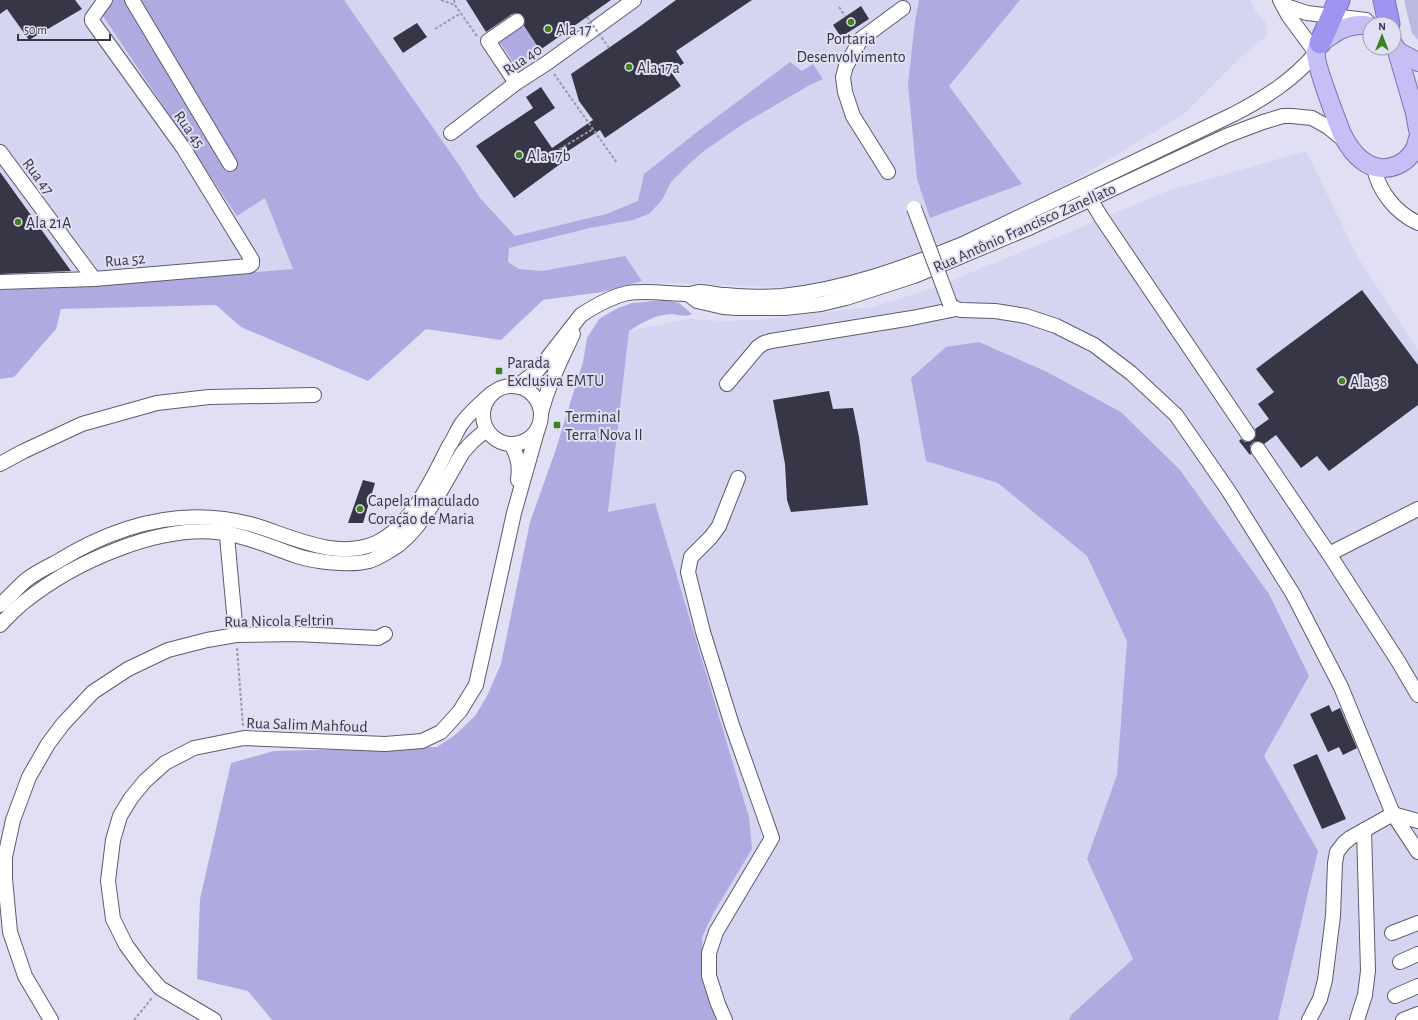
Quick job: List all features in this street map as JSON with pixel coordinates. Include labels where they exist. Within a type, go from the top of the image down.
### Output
[{"type":"highway","points":[[1384,0],[1387,16]]},
{"type":"highway","points":[[1318,48],[1336,8]]},
{"type":"main road","points":[[1318,48],[1338,31],[1349,26],[1362,25]]},
{"type":"main road","name":"Rua Antônio Francisco Zanellato","points":[[1318,48],[1322,76],[1346,143],[1363,162],[1374,167]]},
{"type":"main road","points":[[1402,52],[1418,62]]},
{"type":"main road","points":[[1398,56],[1417,116]]},
{"type":"main road","points":[[1374,167],[1385,169],[1396,166],[1405,161],[1412,154],[1418,139]]},
{"type":"street","name":"Rua 45","points":[[105,0],[92,20],[191,160],[252,260],[252,264]]},
{"type":"street","points":[[132,0],[230,164]]},
{"type":"street","name":"Rua 40","points":[[451,133],[516,83],[547,63],[634,0]]},
{"type":"street","points":[[1281,2],[1295,10],[1307,13],[1336,8],[1362,19]]},
{"type":"street","points":[[1281,2],[1288,15],[1318,48]]},
{"type":"street","points":[[888,172],[853,116],[845,92],[843,77],[846,66],[861,39],[903,8]]},
{"type":"street","points":[[516,83],[488,41],[517,21]]},
{"type":"street","name":"Rua Antônio Francisco Zanellato","points":[[517,386],[538,370],[581,315],[615,297],[628,293],[660,292],[688,294],[698,301],[724,301],[815,292],[853,283],[925,259],[963,244],[1262,99],[1290,79],[1318,48]]},
{"type":"street","name":"Rua Antônio Francisco Zanellato","points":[[724,301],[785,308],[821,304],[846,298],[914,276],[1031,227],[1245,128],[1283,116],[1301,116],[1320,121],[1346,143]]},
{"type":"street","name":"Rua 47","points":[[0,152],[94,279]]},
{"type":"street","points":[[1374,167],[1376,178],[1381,189],[1398,210],[1408,218],[1418,223]]},
{"type":"street","points":[[1083,186],[1090,200],[1248,434]]},
{"type":"street","points":[[914,208],[953,306],[961,310],[995,311],[1026,316],[1056,326],[1100,349],[1131,373],[1176,415],[1228,490],[1293,594],[1341,687],[1393,814],[1418,852]]},
{"type":"street","name":"Rua 52","points":[[0,282],[94,279],[249,266],[252,264]]},
{"type":"street","points":[[727,384],[758,347],[764,343],[912,318],[953,306]]},
{"type":"street","points":[[492,393],[486,401],[482,411],[486,430],[493,438],[501,442],[511,444],[519,443],[533,435],[538,428],[545,396],[553,376],[581,315]]},
{"type":"street","points":[[0,605],[27,580],[66,556],[99,539],[119,531],[159,520],[177,517],[226,518],[257,526],[314,545],[340,549],[362,548],[376,543],[390,534],[410,515],[431,481],[461,424],[470,413],[492,393],[499,388],[508,386],[517,386],[526,389],[534,395],[539,404],[541,413]]},
{"type":"street","points":[[0,464],[82,424],[157,403],[209,397],[314,395]]},
{"type":"street","name":"Rua Salim Mahfoud","points":[[214,1020],[160,988],[126,945],[114,919],[108,881],[113,840],[120,816],[131,798],[145,781],[165,763],[194,748],[244,738],[385,744],[422,741],[441,732],[460,711],[476,685],[514,513],[538,428]]},
{"type":"street","points":[[0,625],[23,602],[58,578],[100,556],[140,542],[172,535],[204,531],[226,533],[259,542],[298,557],[319,561],[345,563],[369,561],[390,551],[405,540],[420,524],[463,452],[486,430]]},
{"type":"street","name":"Rua Salim Mahfoud","points":[[511,444],[519,460],[520,468],[514,513]]},
{"type":"street","points":[[1258,449],[1329,554],[1398,661],[1418,695]]},
{"type":"street","points":[[725,1020],[709,976],[709,953],[716,932],[772,838],[732,725],[703,632],[688,572],[691,556],[712,537],[719,526],[738,478]]},
{"type":"street","points":[[1329,554],[1418,509]]},
{"type":"street","points":[[226,518],[226,533],[236,635]]},
{"type":"street","name":"Rua Nicola Feltrin","points":[[51,1020],[25,976],[10,932],[5,879],[5,857],[13,820],[29,777],[63,724],[93,692],[128,669],[168,650],[207,640],[236,635],[296,634],[378,638],[385,634]]},
{"type":"street","points":[[1309,1020],[1320,999],[1325,980],[1333,916],[1335,863],[1337,852],[1350,838],[1393,814],[1418,821]]},
{"type":"street","points":[[1357,1020],[1365,996],[1368,972],[1364,830]]},
{"type":"street","points":[[1392,933],[1418,923]]},
{"type":"street","points":[[1400,962],[1418,954]]},
{"type":"street","points":[[1395,996],[1418,986]]},
{"type":"street","points":[[1403,1020],[1418,1014]]},
{"type":"path","points":[[441,0],[455,5]]},
{"type":"path","points":[[454,0],[455,5],[479,37]]},
{"type":"path","points":[[839,7],[845,16]]},
{"type":"path","points":[[436,29],[461,13]]},
{"type":"path","points":[[587,17],[609,48]]},
{"type":"path","points":[[547,63],[617,163]]},
{"type":"path","points":[[555,152],[593,129]]},
{"type":"path","points":[[236,635],[244,738]]},
{"type":"path","points":[[134,1020],[160,988]]},
{"type":"shaded area","points":[[0,0],[1251,0],[1255,11],[1266,23],[1267,36],[1238,60],[1184,114],[1040,201],[925,256],[804,288],[663,283],[322,286],[0,292]]},
{"type":"shaded area","points":[[114,0],[344,0],[459,165],[480,198],[515,236],[606,214],[638,201],[644,174],[790,62],[802,71],[813,64],[823,79],[808,86],[743,124],[704,151],[671,182],[662,200],[649,214],[633,220],[590,228],[509,248],[508,262],[519,269],[542,271],[625,256],[642,281],[602,292],[543,300],[501,340],[426,329],[368,381],[241,327],[216,305],[61,309],[56,329],[14,377],[0,379],[0,290],[113,284],[293,269],[265,198],[237,216],[101,13]]},
{"type":"shaded area","points":[[919,0],[1020,0],[949,86],[1022,184],[930,218],[917,179],[908,84]]},
{"type":"shaded area","points":[[1404,0],[1418,0],[1418,40],[1412,33]]},
{"type":"shaded area","points":[[522,24],[540,50],[516,66],[498,40]]},
{"type":"shaded area","points":[[1306,151],[1359,259],[1418,350],[1418,1020],[721,1020],[703,971],[702,937],[714,912],[608,512],[629,331],[688,319],[722,321],[756,320],[872,307],[928,290],[1170,190]]},
{"type":"shaded area","points":[[664,300],[679,303],[692,314],[687,316],[670,314],[659,316],[648,320],[629,331],[608,512],[655,503],[749,817],[752,849],[714,912],[702,937],[703,971],[721,1020],[272,1020],[248,991],[197,979],[200,899],[231,763],[274,751],[437,747],[455,735],[475,716],[487,696],[501,664],[530,522],[555,452],[583,362],[587,338],[599,319],[616,309],[632,303]]},
{"type":"shaded area","points":[[979,342],[1045,371],[1121,412],[1180,470],[1269,594],[1309,676],[1264,756],[1318,851],[1278,1020],[1069,1020],[1071,1015],[1133,959],[1087,859],[1117,775],[1127,641],[1087,556],[998,483],[926,461],[911,378],[946,347]]},
{"type":"building","points":[[0,0],[75,0],[82,9],[29,40],[7,9],[0,14]]},
{"type":"building","name":"Ala 17","points":[[466,0],[611,0],[540,50],[524,26],[525,20],[521,14],[512,14],[486,32]]},
{"type":"building","name":"Ala 17a","points":[[676,0],[752,0],[676,51],[684,63],[671,72],[681,86],[605,138],[600,130],[559,157],[563,162],[514,198],[476,146],[533,108],[526,97],[541,87],[555,108],[534,122],[552,148],[593,120],[579,101],[571,74]]},
{"type":"building","name":"Portaria Desenvolvimento","points":[[861,6],[869,19],[841,37],[833,25]]},
{"type":"building","points":[[417,23],[427,37],[403,53],[393,38]]},
{"type":"building","name":"Ala 21A","points":[[0,172],[71,271],[0,274]]},
{"type":"building","name":"Ala 38","points":[[1362,290],[1418,365],[1418,405],[1329,471],[1317,456],[1301,468],[1276,435],[1264,444],[1258,441],[1253,442],[1250,446],[1250,455],[1239,441],[1241,439],[1245,442],[1249,442],[1255,438],[1255,429],[1269,419],[1258,404],[1274,392],[1256,369]]},
{"type":"building","points":[[829,391],[833,409],[853,408],[859,437],[868,505],[791,512],[787,500],[785,464],[773,400]]},
{"type":"building","name":"Capela Imaculado Coração de Maria","points":[[363,480],[375,483],[363,523],[348,523]]},
{"type":"building","points":[[1329,705],[1332,712],[1340,708],[1357,748],[1343,755],[1339,747],[1328,752],[1310,714]]},
{"type":"building","points":[[1317,754],[1346,819],[1322,829],[1293,765]]},
{"type":"place","name":"Portaria Desenvolvimento","points":[[851,22]]},
{"type":"place","name":"Ala 17","points":[[548,29]]},
{"type":"place","name":"Ala 17a","points":[[629,67]]},
{"type":"place","name":"Ala 17b","points":[[519,155]]},
{"type":"place","name":"Ala 21A","points":[[18,222]]},
{"type":"place","name":"Parada Exclusiva EMTU","points":[[499,371]]},
{"type":"place","name":"Ala 38","points":[[1342,381]]},
{"type":"place","name":"Terminal Terra Nova II","points":[[557,425]]},
{"type":"place","name":"Capela Imaculado Coração de Maria","points":[[360,509]]}]
